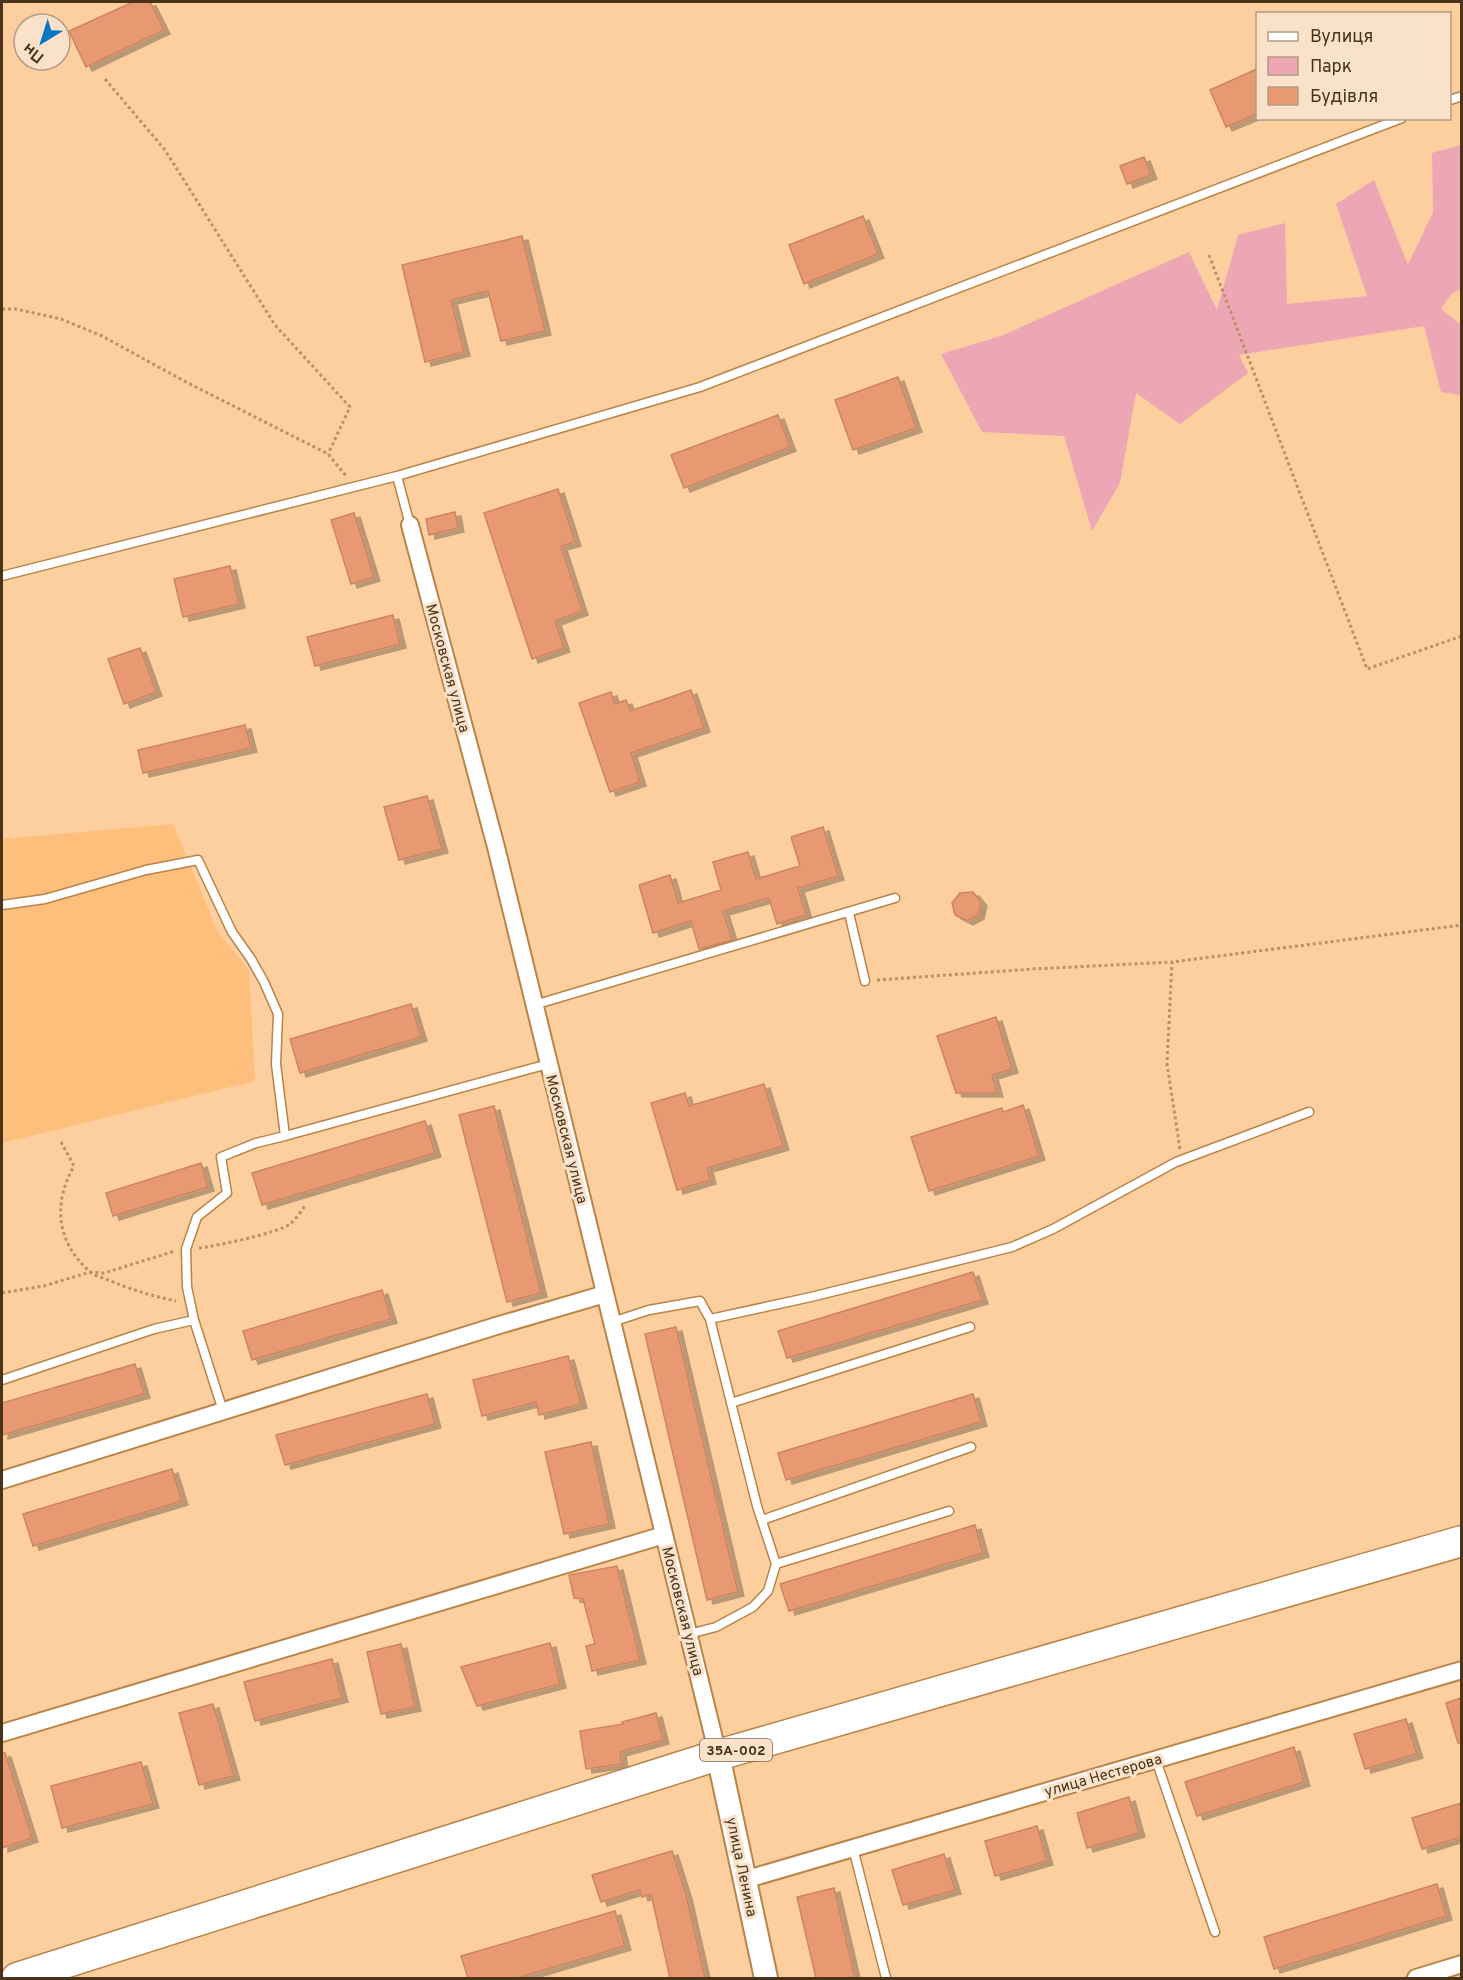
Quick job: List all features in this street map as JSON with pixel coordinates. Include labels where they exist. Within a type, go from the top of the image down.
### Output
[{"type":"highway","name":"35А-002","points":[[17,1978],[253,1905],[718,1755],[1461,1541]]},
{"type":"main road","name":"улица Ленина","points":[[718,1755],[766,1978]]},
{"type":"street","name":"Московская улица","points":[[410,525],[496,847],[718,1755]]},
{"type":"street","points":[[2,1480],[605,1294]]},
{"type":"street","points":[[2,1733],[664,1535]]},
{"type":"street","name":"улица Нестерова","points":[[744,1880],[1461,1670]]},
{"type":"street","points":[[1416,1978],[1461,1965]]},
{"type":"lane","points":[[2,576],[397,476],[700,387],[1397,120]]},
{"type":"lane","points":[[397,476],[410,525]]},
{"type":"lane","points":[[2,905],[45,899],[146,870],[198,860],[232,932],[264,982],[278,1014],[276,1064],[285,1136]]},
{"type":"lane","points":[[534,1005],[895,898]]},
{"type":"lane","points":[[849,913],[865,981]]},
{"type":"lane","points":[[223,1411],[194,1320],[187,1287],[186,1249],[197,1217],[227,1193],[221,1157],[256,1143],[548,1064]]},
{"type":"lane","points":[[710,1319],[811,1297],[1012,1247],[1053,1229],[1181,1160],[1309,1112]]},
{"type":"lane","points":[[612,1322],[650,1310],[700,1301],[710,1319],[762,1520],[776,1564],[768,1591],[753,1607],[716,1627],[689,1634]]},
{"type":"lane","points":[[2,1380],[154,1329],[194,1320]]},
{"type":"lane","points":[[731,1402],[970,1327]]},
{"type":"lane","points":[[762,1520],[971,1447]]},
{"type":"lane","points":[[776,1564],[949,1512]]},
{"type":"lane","points":[[1156,1760],[1215,1932]]},
{"type":"lane","points":[[853,1848],[886,1978]]},
{"type":"path","points":[[105,79],[165,150],[276,325],[350,407],[328,454]]},
{"type":"path","points":[[1209,255],[1367,669],[1461,636]]},
{"type":"path","points":[[2,309],[16,309],[61,319],[102,336],[186,382],[328,454],[354,487]]},
{"type":"path","points":[[865,981],[1172,962],[1461,925]]},
{"type":"path","points":[[1172,962],[1167,1064],[1181,1160]]},
{"type":"path","points":[[61,1142],[74,1166],[61,1197],[60,1220],[72,1249],[90,1272],[136,1292],[177,1302],[190,1302]]},
{"type":"path","points":[[2,1293],[45,1286],[90,1272],[104,1273],[186,1249],[213,1247],[289,1225],[305,1206]]},
{"type":"shaded area","points":[[173,824],[218,932],[249,970],[255,1081],[2,1143],[2,839]]},
{"type":"green space","points":[[1461,145],[1461,289],[1452,293],[1441,309],[1461,325],[1461,395],[1441,392],[1424,326],[1239,355],[1248,373],[1180,424],[1136,393],[1120,483],[1092,531],[1064,436],[982,432],[941,354],[1001,336],[1189,252],[1217,310],[1238,235],[1285,223],[1287,304],[1367,296],[1336,204],[1374,180],[1408,265],[1433,212],[1432,153]]},
{"type":"building","points":[[133,2],[150,2],[164,30],[86,67],[72,37],[72,30]]},
{"type":"building","points":[[1256,69],[1256,114],[1226,127],[1210,90]]},
{"type":"building","points":[[1144,157],[1151,175],[1127,184],[1120,166]]},
{"type":"building","points":[[863,216],[878,254],[804,284],[789,245]]},
{"type":"building","points":[[522,236],[545,331],[501,341],[488,291],[451,300],[464,352],[425,362],[402,265]]},
{"type":"building","points":[[898,377],[916,428],[853,450],[835,400]]},
{"type":"building","points":[[778,415],[790,447],[684,488],[671,455]]},
{"type":"building","points":[[558,489],[575,542],[561,546],[582,611],[555,621],[564,648],[532,659],[484,513]]},
{"type":"building","points":[[455,512],[458,528],[429,535],[426,519]]},
{"type":"building","points":[[354,513],[374,577],[351,584],[331,520]]},
{"type":"building","points":[[230,566],[239,604],[183,617],[174,579]]},
{"type":"building","points":[[393,615],[400,644],[315,666],[307,637]]},
{"type":"building","points":[[140,648],[156,692],[124,704],[108,659]]},
{"type":"building","points":[[691,690],[704,728],[631,753],[640,782],[610,792],[579,703],[611,692],[615,704],[626,700],[630,711]]},
{"type":"building","points":[[245,725],[251,748],[143,773],[138,750]]},
{"type":"building","points":[[427,796],[442,849],[399,860],[384,807]]},
{"type":"building","points":[[823,827],[838,876],[798,888],[806,915],[777,924],[769,898],[723,911],[732,940],[699,949],[691,921],[653,933],[639,885],[670,875],[678,903],[721,890],[713,862],[748,852],[756,879],[800,866],[791,837]]},
{"type":"building","points":[[973,892],[981,902],[978,915],[967,921],[955,915],[952,903],[960,893]]},
{"type":"building","points":[[411,1004],[421,1037],[300,1073],[290,1039]]},
{"type":"building","points":[[996,1017],[1012,1069],[992,1075],[997,1093],[956,1093],[937,1036]]},
{"type":"building","points":[[764,1084],[783,1146],[707,1168],[710,1180],[677,1190],[651,1103],[685,1093],[689,1106]]},
{"type":"building","points":[[1023,1105],[1039,1156],[929,1191],[911,1137],[1002,1108],[1003,1112]]},
{"type":"building","points":[[494,1106],[541,1293],[507,1302],[459,1115]]},
{"type":"building","points":[[425,1121],[435,1153],[262,1205],[252,1173]]},
{"type":"building","points":[[201,1163],[208,1187],[113,1216],[106,1193]]},
{"type":"building","points":[[973,1272],[982,1300],[787,1358],[778,1331]]},
{"type":"building","points":[[382,1290],[391,1319],[252,1360],[243,1331]]},
{"type":"building","points":[[676,1327],[738,1592],[707,1600],[645,1334]]},
{"type":"building","points":[[568,1356],[581,1404],[539,1415],[536,1402],[482,1416],[473,1380]]},
{"type":"building","points":[[135,1364],[144,1394],[2,1435],[2,1403]]},
{"type":"building","points":[[427,1394],[435,1424],[285,1465],[276,1435]]},
{"type":"building","points":[[973,1394],[981,1422],[786,1480],[778,1453]]},
{"type":"building","points":[[591,1442],[609,1524],[564,1534],[545,1452]]},
{"type":"building","points":[[172,1469],[182,1501],[33,1546],[23,1514]]},
{"type":"building","points":[[975,1525],[983,1553],[789,1611],[780,1584]]},
{"type":"building","points":[[617,1566],[640,1660],[592,1671],[586,1646],[595,1644],[583,1599],[574,1598],[569,1575]]},
{"type":"building","points":[[550,1643],[560,1684],[477,1706],[461,1667]]},
{"type":"building","points":[[401,1644],[415,1707],[381,1714],[367,1652]]},
{"type":"building","points":[[332,1659],[342,1698],[255,1721],[244,1682]]},
{"type":"building","points":[[1461,1698],[1461,1743],[1458,1743],[1446,1703]]},
{"type":"building","points":[[213,1704],[234,1776],[199,1785],[179,1713]]},
{"type":"building","points":[[656,1713],[663,1740],[620,1752],[622,1764],[586,1769],[580,1731],[623,1724],[622,1722]]},
{"type":"building","points":[[1406,1719],[1417,1754],[1365,1769],[1354,1734]]},
{"type":"building","points":[[1294,1747],[1304,1782],[1197,1816],[1185,1782]]},
{"type":"building","points":[[2,1753],[5,1753],[32,1838],[2,1848]]},
{"type":"building","points":[[141,1762],[153,1804],[62,1828],[51,1786]]},
{"type":"building","points":[[1129,1797],[1139,1833],[1087,1848],[1077,1813]]},
{"type":"building","points":[[1461,1803],[1461,1837],[1422,1849],[1412,1818]]},
{"type":"building","points":[[1037,1826],[1047,1861],[995,1876],[985,1841]]},
{"type":"building","points":[[672,1851],[686,1895],[705,1978],[670,1978],[651,1894],[642,1897],[640,1890],[601,1902],[592,1875]]},
{"type":"building","points":[[944,1854],[955,1890],[903,1905],[892,1870]]},
{"type":"building","points":[[1437,1884],[1446,1916],[1274,1969],[1264,1937]]},
{"type":"building","points":[[834,1888],[855,1978],[816,1978],[797,1897]]},
{"type":"building","points":[[615,1911],[625,1946],[517,1978],[468,1978],[461,1956]]}]
